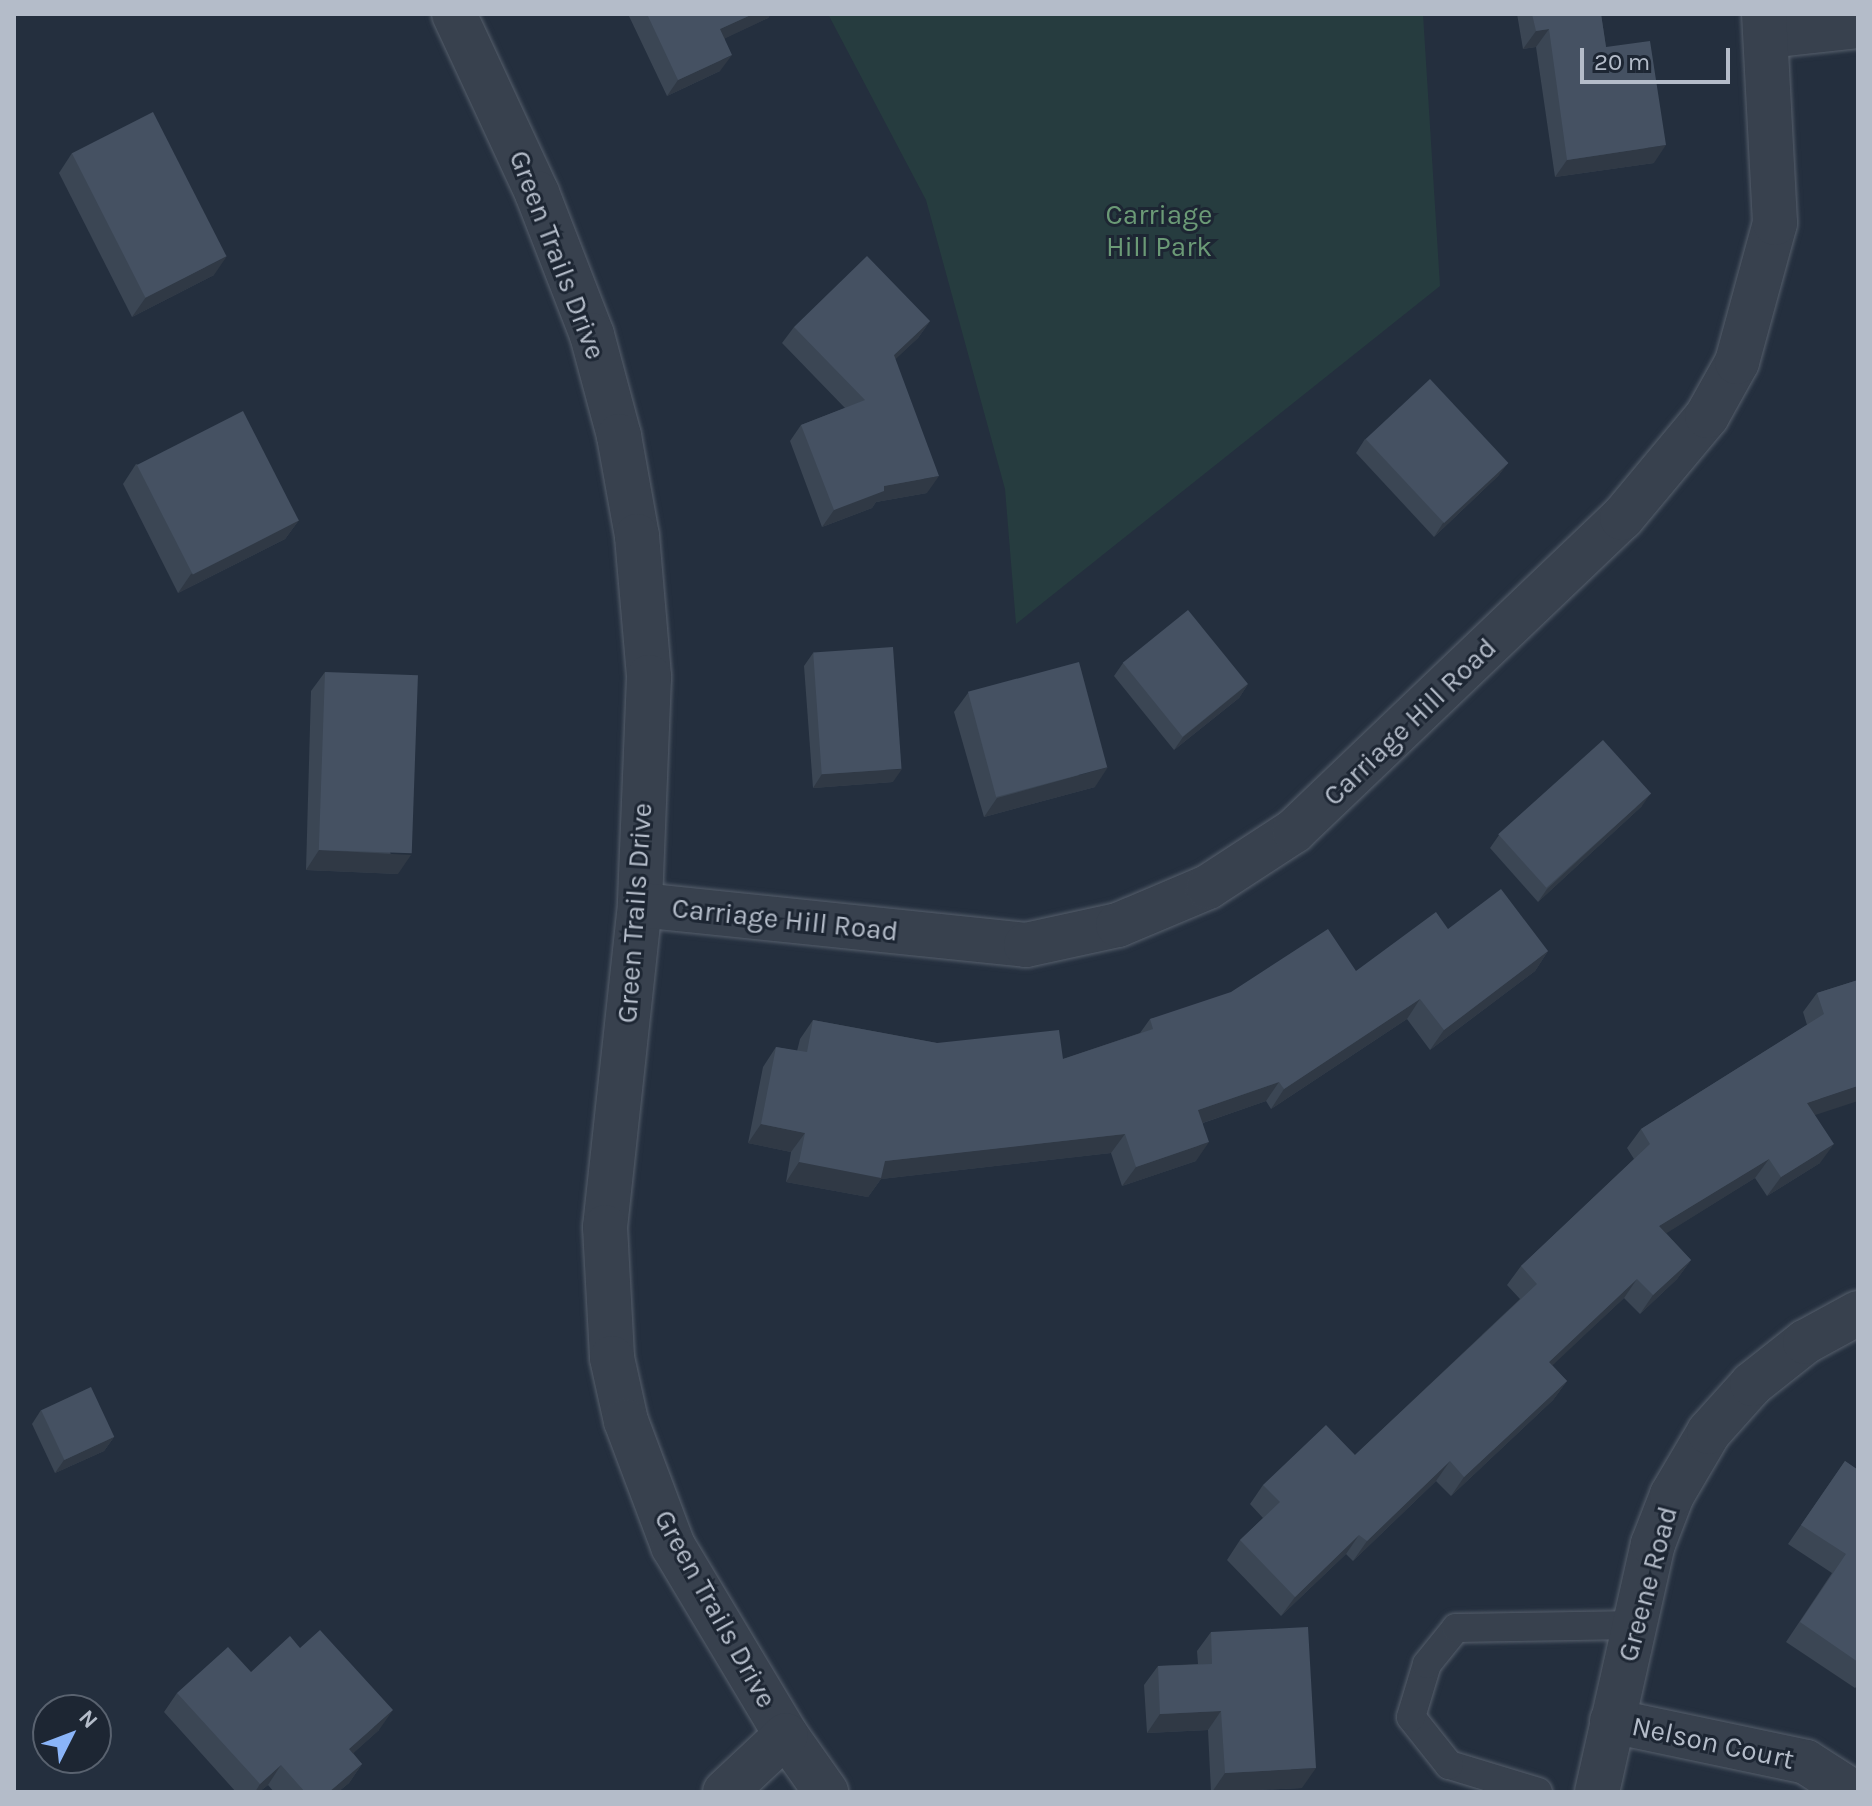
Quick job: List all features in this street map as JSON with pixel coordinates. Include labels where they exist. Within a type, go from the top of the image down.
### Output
[{"type":"street","name":"Green Trails Drive","points":[[454,14],[569,269],[619,436],[648,636],[640,905],[605,1227],[612,1358],[626,1421],[673,1546],[786,1735],[826,1792]]},
{"type":"street","name":"Carriage Hill Road","points":[[640,905],[1026,945],[1074,937],[1144,914],[1208,887],[1294,831],[1622,518],[1707,416],[1737,362],[1775,223],[1766,25]]},
{"type":"street","points":[[1766,25],[1858,26]]},
{"type":"street","name":"Greene Road","points":[[1597,1792],[1663,1519],[1709,1432],[1775,1363],[1858,1313]]},
{"type":"street","name":"Nelson Court","points":[[1612,1721],[1806,1762],[1853,1792]]},
{"type":"street","points":[[725,1792],[786,1735]]},
{"type":"lane","points":[[1538,1792],[1449,1765],[1411,1717],[1427,1664],[1456,1628],[1635,1625]]},
{"type":"green space","name":"Carriage Hill Park","points":[[828,14],[1423,14],[1440,286],[1016,624],[1005,489],[926,200]]},
{"type":"building","points":[[647,14],[753,14],[720,29],[732,55],[678,80]]},
{"type":"building","points":[[1532,14],[1601,14],[1606,47],[1650,41],[1666,145],[1567,160],[1549,29],[1536,31]]},
{"type":"building","points":[[153,112],[227,256],[145,298],[72,153]]},
{"type":"building","points":[[867,256],[930,321],[894,355],[939,476],[884,486],[884,491],[834,510],[801,425],[865,400],[794,327]]},
{"type":"building","points":[[1430,379],[1508,463],[1444,523],[1366,439]]},
{"type":"building","points":[[243,411],[299,521],[193,575],[137,465]]},
{"type":"building","points":[[1188,610],[1248,684],[1183,737],[1123,663]]},
{"type":"building","points":[[893,647],[902,769],[822,774],[813,653]]},
{"type":"building","points":[[1079,662],[1107,767],[996,797],[968,692]]},
{"type":"building","points":[[325,672],[418,675],[412,853],[319,850]]},
{"type":"building","points":[[1603,740],[1651,794],[1546,888],[1498,834]]},
{"type":"building","points":[[1501,889],[1548,951],[1444,1030],[1420,999],[1284,1089],[1279,1082],[1198,1110],[1209,1142],[1136,1167],[1125,1134],[885,1161],[881,1178],[799,1162],[805,1133],[761,1124],[776,1047],[807,1052],[813,1020],[937,1043],[1059,1030],[1063,1059],[1153,1029],[1150,1019],[1231,992],[1328,929],[1356,971],[1436,912],[1448,929]]},
{"type":"building","points":[[1858,980],[1858,1086],[1807,1103],[1834,1144],[1781,1177],[1769,1159],[1659,1226],[1691,1260],[1653,1295],[1637,1279],[1549,1362],[1567,1381],[1464,1477],[1450,1461],[1367,1541],[1359,1535],[1295,1597],[1240,1540],[1280,1502],[1263,1485],[1326,1425],[1355,1455],[1537,1284],[1521,1266],[1650,1144],[1641,1129],[1824,1014],[1817,993]]},
{"type":"building","points":[[91,1387],[114,1437],[64,1460],[41,1410]]},
{"type":"building","points":[[1845,1461],[1858,1470],[1858,1662],[1800,1622],[1846,1554],[1801,1525]]},
{"type":"building","points":[[1308,1627],[1316,1768],[1225,1773],[1221,1711],[1160,1714],[1158,1666],[1212,1664],[1211,1632]]},
{"type":"building","points":[[320,1630],[393,1710],[349,1749],[362,1764],[329,1792],[305,1792],[281,1765],[260,1784],[177,1693],[228,1647],[251,1672],[290,1636],[300,1648]]}]
